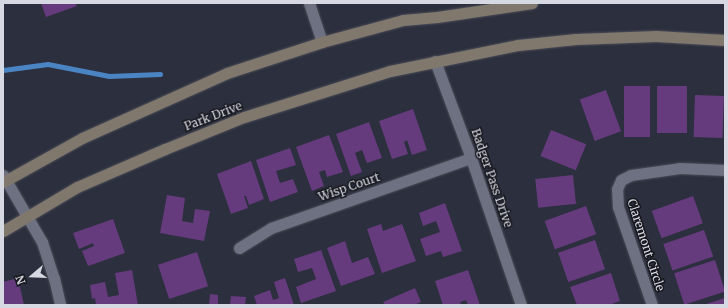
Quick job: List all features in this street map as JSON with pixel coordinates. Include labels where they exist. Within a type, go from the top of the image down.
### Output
[{"type":"main road","points":[[4,179],[82,138],[227,73],[322,42],[402,20],[437,17],[532,3]]},
{"type":"main road","name":"Park Drive","points":[[3,231],[77,187],[165,149],[244,117],[343,84],[390,71],[518,45],[576,39],[656,36],[725,40]]},
{"type":"street","points":[[309,3],[322,42]]},
{"type":"street","name":"Badger Pass Drive","points":[[440,60],[521,305]]},
{"type":"street","name":"Wisp Court","points":[[238,248],[271,228],[472,158]]},
{"type":"street","name":"Claremont Circle","points":[[652,305],[618,206],[617,189],[621,180],[631,175],[680,168],[725,170]]},
{"type":"street","points":[[4,179],[42,242],[47,254],[60,305]]},
{"type":"building","points":[[41,3],[75,3],[77,6],[46,17]]},
{"type":"building","points":[[624,86],[650,86],[650,137],[624,137]]},
{"type":"building","points":[[657,86],[687,86],[687,133],[657,133]]},
{"type":"building","points":[[606,90],[621,131],[595,141],[580,100]]},
{"type":"building","points":[[695,95],[724,96],[723,138],[694,137]]},
{"type":"building","points":[[413,109],[427,150],[412,155],[407,140],[404,142],[408,154],[392,159],[379,121]]},
{"type":"building","points":[[369,122],[382,158],[367,163],[362,150],[355,153],[362,172],[351,176],[336,134]]},
{"type":"building","points":[[551,130],[586,144],[576,170],[541,156]]},
{"type":"building","points":[[329,135],[343,172],[327,177],[325,170],[319,172],[324,186],[312,191],[296,147]]},
{"type":"building","points":[[290,148],[296,165],[276,171],[280,183],[293,179],[298,192],[270,202],[256,160]]},
{"type":"building","points":[[251,161],[264,199],[249,205],[246,196],[244,196],[248,208],[231,214],[217,174]]},
{"type":"building","points":[[573,175],[576,204],[538,208],[535,179]]},
{"type":"building","points":[[167,195],[185,198],[182,221],[193,223],[195,209],[210,211],[204,241],[160,233]]},
{"type":"building","points":[[693,196],[703,223],[662,238],[652,211]]},
{"type":"building","points":[[445,203],[462,251],[443,257],[441,251],[426,256],[420,239],[440,232],[436,221],[423,226],[419,213]]},
{"type":"building","points":[[586,206],[596,234],[555,249],[545,221]]},
{"type":"building","points":[[113,219],[125,253],[88,266],[82,251],[94,246],[93,243],[79,249],[73,233]]},
{"type":"building","points":[[381,224],[383,231],[402,224],[416,261],[382,273],[367,229]]},
{"type":"building","points":[[704,230],[713,256],[672,270],[663,244]]},
{"type":"building","points":[[595,240],[605,269],[568,282],[558,253]]},
{"type":"building","points":[[345,241],[352,263],[368,257],[375,274],[341,286],[327,248]]},
{"type":"building","points":[[321,250],[336,291],[301,303],[296,287],[316,279],[312,268],[298,272],[294,259]]},
{"type":"building","points":[[197,252],[208,286],[169,299],[158,265]]},
{"type":"building","points":[[715,260],[725,291],[684,305],[674,273]]},
{"type":"building","points":[[132,270],[138,305],[96,305],[95,298],[92,299],[90,285],[105,282],[108,297],[119,295],[115,273]]},
{"type":"building","points":[[468,270],[480,305],[468,305],[466,300],[460,302],[461,305],[443,305],[435,281]]},
{"type":"building","points":[[611,273],[620,301],[609,305],[577,305],[570,287]]},
{"type":"building","points":[[18,278],[24,305],[3,305],[3,282]]},
{"type":"building","points":[[285,278],[294,305],[257,305],[254,296],[270,290],[273,300],[279,298],[274,282]]},
{"type":"building","points":[[415,288],[421,302],[414,305],[385,305],[383,302]]},
{"type":"building","points":[[210,294],[218,295],[218,305],[209,305]]},
{"type":"building","points":[[231,296],[246,297],[245,305],[230,305]]},
{"type":"building","points":[[725,298],[725,305],[703,305]]},
{"type":"waterway","points":[[3,70],[48,64],[109,76],[160,74]]}]
